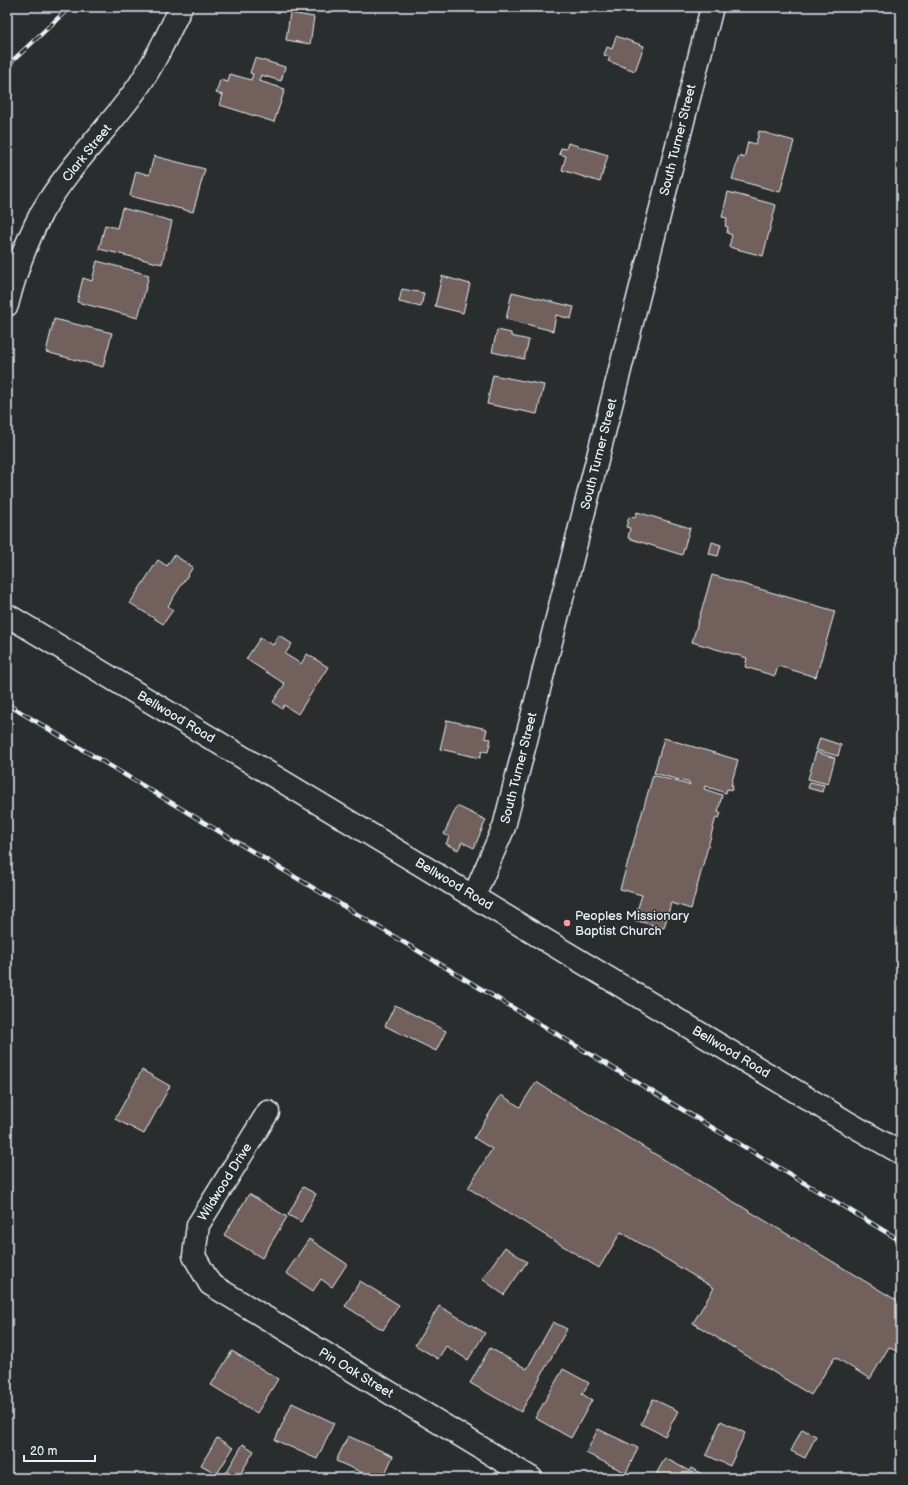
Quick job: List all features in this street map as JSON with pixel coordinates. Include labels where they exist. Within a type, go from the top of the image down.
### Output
[{"type":"street","name":"Clark Street","points":[[7,306],[22,255],[43,211],[56,191],[138,86],[156,58],[181,7]]},
{"type":"street","name":"South Turner Street","points":[[474,896],[504,827],[712,7]]},
{"type":"street","name":"Bellwood Road","points":[[7,615],[901,1153]]},
{"type":"street","name":"Wildwood Drive","points":[[194,1256],[198,1225],[268,1112]]},
{"type":"street","name":"Pin Oak Street","points":[[194,1256],[210,1284],[531,1478]]},
{"type":"building","points":[[598,7],[614,7],[613,11]]},
{"type":"building","points":[[290,13],[314,17],[310,44],[286,40]]},
{"type":"building","points":[[616,36],[644,46],[635,71],[608,61],[610,57],[604,55],[607,47],[612,49]]},
{"type":"building","points":[[255,58],[285,67],[281,81],[261,75],[259,81],[285,89],[274,122],[220,105],[223,95],[216,93],[220,80],[228,82],[230,74],[251,80],[253,74],[250,73]]},
{"type":"building","points":[[759,131],[794,141],[780,192],[732,179],[739,156],[744,158],[748,142],[756,144]]},
{"type":"building","points":[[568,143],[608,155],[600,182],[562,170],[566,156],[559,154],[561,148],[566,149]]},
{"type":"building","points":[[154,156],[205,169],[193,212],[130,196],[136,171],[149,175]]},
{"type":"building","points":[[728,192],[776,205],[763,256],[729,247],[732,235],[727,233],[728,227],[725,226],[727,218],[722,217]]},
{"type":"building","points":[[122,208],[172,221],[162,264],[99,249],[105,225],[117,228]]},
{"type":"building","points":[[97,261],[149,275],[138,318],[77,302],[83,278],[92,281]]},
{"type":"building","points":[[442,276],[470,284],[463,313],[435,306]]},
{"type":"building","points":[[402,289],[424,293],[421,307],[399,302]]},
{"type":"building","points":[[512,292],[574,307],[571,319],[556,315],[553,331],[506,319]]},
{"type":"building","points":[[54,319],[112,333],[103,367],[46,352]]},
{"type":"building","points":[[497,330],[511,333],[511,336],[529,340],[524,359],[492,352]]},
{"type":"building","points":[[493,375],[544,385],[537,414],[487,404]]},
{"type":"building","points":[[637,512],[690,528],[682,555],[628,538],[630,528],[626,527],[629,517],[635,518]]},
{"type":"building","points":[[712,542],[721,545],[718,556],[709,554]]},
{"type":"building","points":[[174,555],[193,567],[168,606],[173,610],[163,624],[130,603],[158,560],[167,566]]},
{"type":"building","points":[[712,575],[835,611],[816,677],[778,666],[775,676],[745,667],[747,658],[692,642]]},
{"type":"building","points":[[279,635],[292,644],[285,654],[301,664],[307,654],[328,667],[298,714],[284,705],[282,709],[273,702],[285,684],[246,659],[260,638],[273,645]]},
{"type":"building","points":[[447,720],[487,729],[485,738],[491,739],[488,752],[482,751],[480,758],[440,749]]},
{"type":"building","points":[[664,738],[738,760],[731,785],[733,785],[732,790],[727,789],[726,793],[705,786],[704,789],[722,795],[718,812],[721,813],[719,818],[716,817],[691,909],[671,903],[664,928],[634,920],[642,895],[620,889],[653,775],[689,785],[690,783],[654,773]]},
{"type":"building","points":[[820,738],[841,745],[838,756],[816,750]]},
{"type":"building","points":[[816,752],[835,758],[828,784],[808,779]]},
{"type":"building","points":[[810,782],[824,785],[822,792],[808,788]]},
{"type":"building","points":[[457,806],[486,820],[474,848],[462,842],[458,850],[446,844],[449,837],[444,834]]},
{"type":"building","points":[[395,1005],[446,1031],[436,1051],[385,1026]]},
{"type":"building","points":[[142,1070],[170,1086],[144,1134],[115,1119]]},
{"type":"building","points":[[536,1082],[901,1303],[901,1354],[889,1347],[870,1379],[835,1357],[811,1395],[693,1323],[714,1288],[621,1232],[599,1268],[468,1188],[492,1149],[474,1138],[501,1095],[520,1107]]},
{"type":"building","points":[[303,1187],[316,1194],[301,1222],[288,1215]]},
{"type":"building","points":[[249,1194],[287,1217],[262,1258],[224,1235]]},
{"type":"building","points":[[309,1239],[347,1264],[332,1287],[321,1279],[313,1291],[286,1273]]},
{"type":"building","points":[[505,1247],[527,1262],[504,1295],[482,1279]]},
{"type":"building","points":[[360,1281],[399,1305],[383,1330],[345,1306]]},
{"type":"building","points":[[439,1306],[485,1333],[468,1360],[446,1346],[438,1359],[415,1345]]},
{"type":"building","points":[[553,1322],[567,1329],[521,1412],[470,1383],[490,1348],[527,1369]]},
{"type":"building","points":[[232,1351],[278,1379],[257,1413],[211,1385]]},
{"type":"building","points":[[563,1369],[589,1383],[582,1394],[592,1400],[571,1438],[535,1418]]},
{"type":"building","points":[[653,1399],[678,1411],[665,1436],[641,1424]]},
{"type":"building","points":[[292,1403],[334,1423],[317,1459],[275,1440]]},
{"type":"building","points":[[721,1421],[745,1433],[730,1466],[706,1455]]},
{"type":"building","points":[[598,1429],[638,1448],[626,1473],[586,1453]]},
{"type":"building","points":[[802,1429],[816,1436],[805,1458],[791,1451]]},
{"type":"building","points":[[348,1436],[393,1456],[383,1478],[374,1478],[336,1461]]},
{"type":"building","points":[[217,1438],[233,1448],[217,1474],[201,1465]]},
{"type":"building","points":[[243,1444],[254,1451],[238,1478],[223,1478]]},
{"type":"building","points":[[665,1458],[689,1471],[691,1468],[709,1478],[654,1478]]},
{"type":"railway","points":[[7,66],[70,7]]},
{"type":"railway","points":[[7,704],[901,1241]]},
{"type":"place","name":"Peoples Missionary Baptist Church","points":[[567,923]]}]
